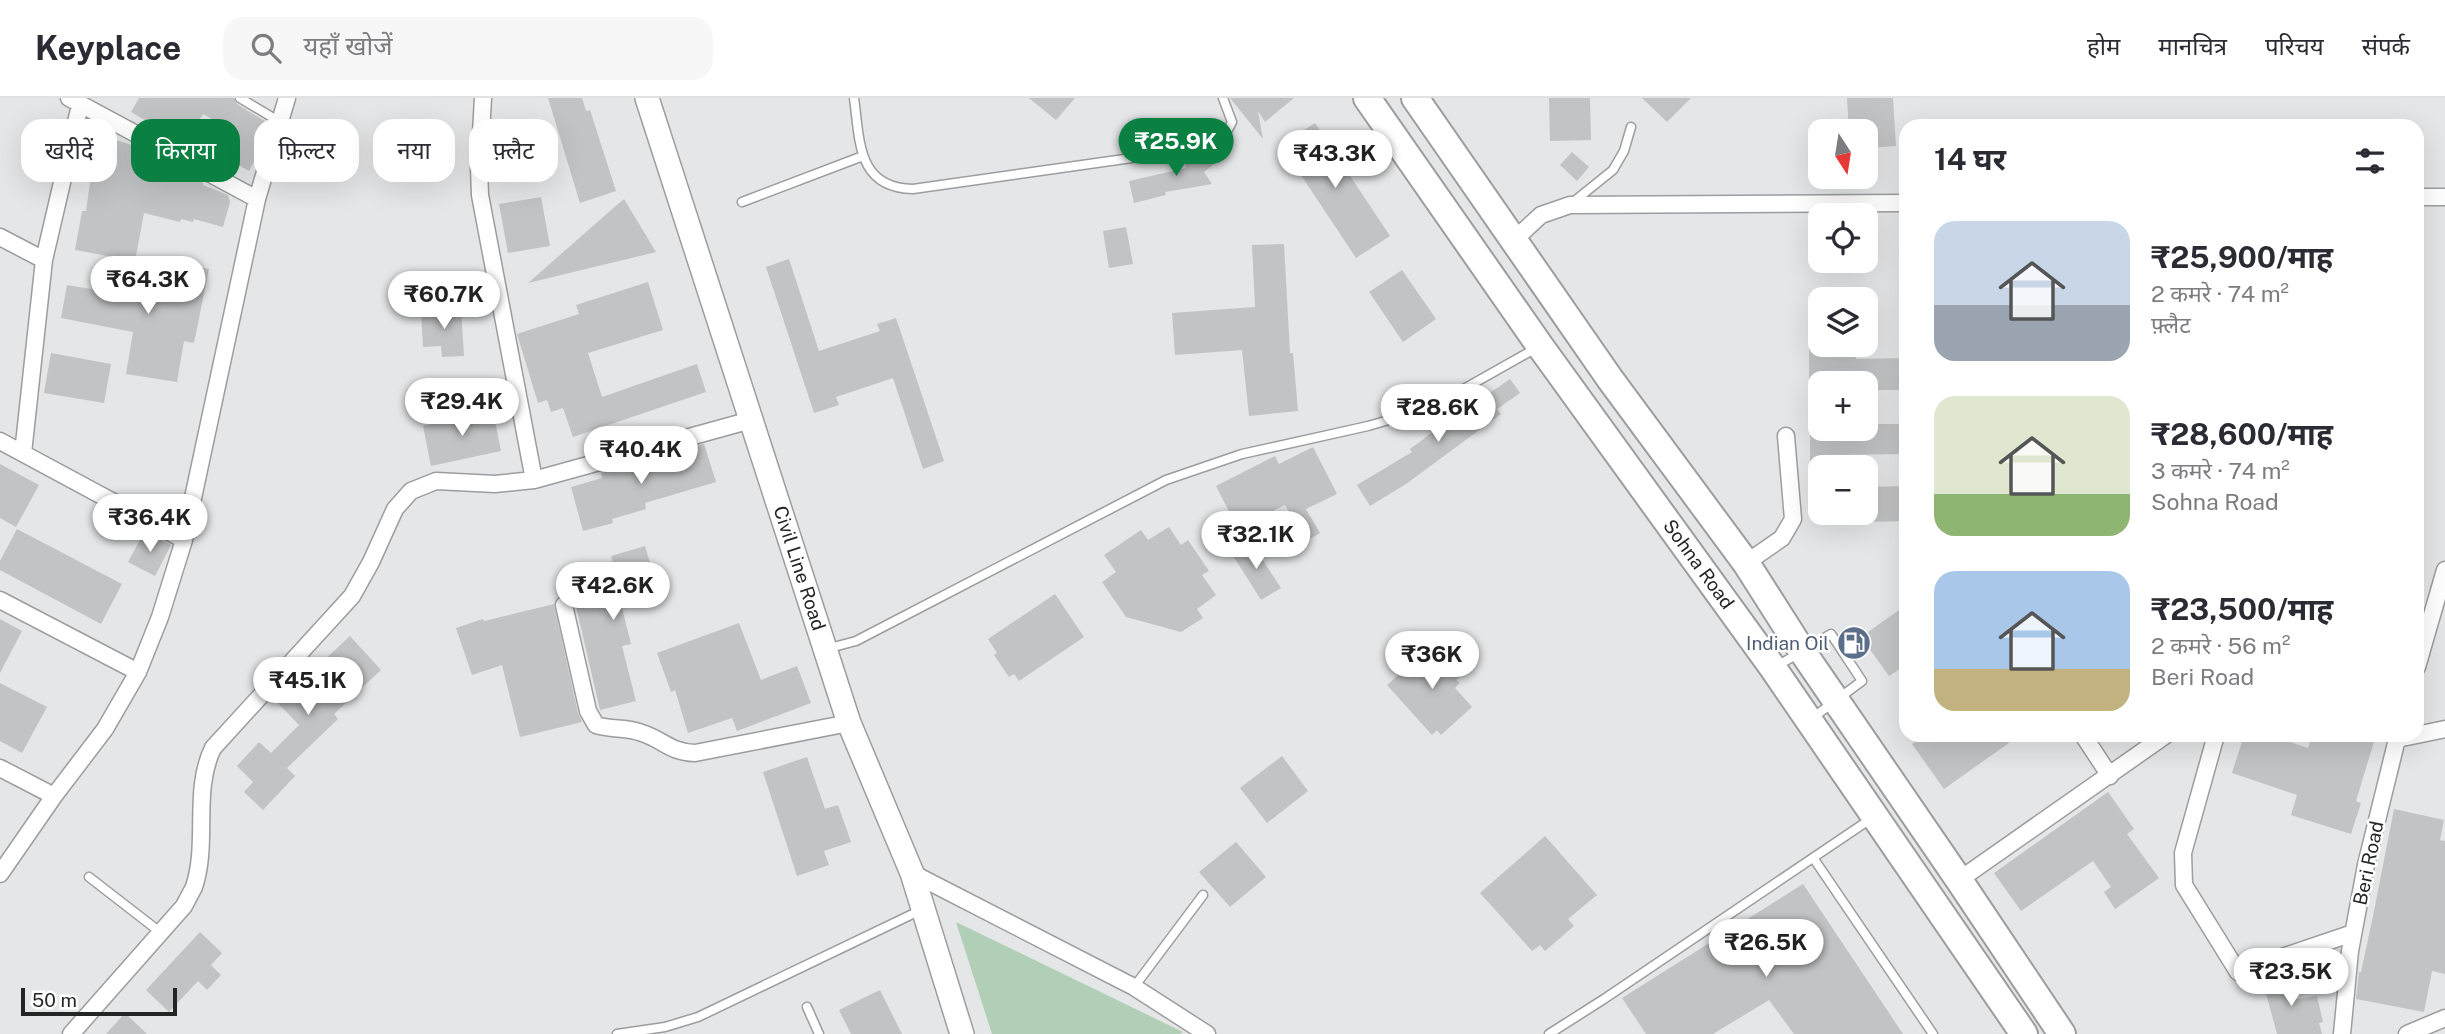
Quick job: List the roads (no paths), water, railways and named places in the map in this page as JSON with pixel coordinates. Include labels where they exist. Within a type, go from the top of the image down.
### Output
[{"type":"main road","name":"Sohna Road","points":[[1367,98],[1539,346],[1773,668],[2019,1032]]},
{"type":"main road","name":"Sohna Road","points":[[1416,98],[1610,379],[1746,563],[1801,651],[2062,1034]]},
{"type":"main road","points":[[2019,1032],[2046,1010]]},
{"type":"street","points":[[281,119],[287,98]]},
{"type":"street","points":[[483,98],[480,195],[534,480]]},
{"type":"street","name":"Civil Line Road","points":[[648,98],[849,723],[912,873],[962,1034]]},
{"type":"street","points":[[23,453],[44,260],[75,101],[257,199]]},
{"type":"street","points":[[0,874],[54,796],[106,729],[138,671],[160,617],[184,540],[262,182]]},
{"type":"street","points":[[2424,197],[2445,197]]},
{"type":"street","points":[[1514,240],[1541,215],[1570,205],[1899,203]]},
{"type":"street","points":[[0,237],[44,260]]},
{"type":"street","points":[[72,1034],[184,906],[194,886],[202,793],[207,760],[213,748],[352,596],[395,509],[411,491],[436,481],[495,484],[534,480],[751,420]]},
{"type":"street","points":[[1746,563],[1782,538],[1793,519],[1786,436]]},
{"type":"street","points":[[0,441],[184,540]]},
{"type":"street","points":[[2424,624],[2445,570]]},
{"type":"street","points":[[0,600],[138,671]]},
{"type":"street","points":[[564,605],[588,711],[596,725],[639,732],[671,749],[695,752],[849,723]]},
{"type":"street","points":[[2424,732],[2445,729]]},
{"type":"street","points":[[2088,742],[2110,776]]},
{"type":"street","points":[[1959,880],[2156,742]]},
{"type":"street","points":[[2214,742],[2183,853],[2184,885],[2238,972],[2353,933]]},
{"type":"street","name":"Beri Road","points":[[2342,1034],[2353,933],[2366,865],[2396,742]]},
{"type":"street","points":[[0,768],[54,796]]},
{"type":"street","points":[[912,873],[1134,987],[1207,1034]]},
{"type":"street","points":[[2407,1034],[2445,1018]]},
{"type":"lane","points":[[240,98],[275,119]]},
{"type":"lane","points":[[854,98],[863,156],[882,184],[896,189],[913,189],[1181,151],[1214,143],[1227,134],[1232,122],[1223,98]]},
{"type":"lane","points":[[1570,205],[1613,170],[1624,151],[1630,127]]},
{"type":"lane","points":[[742,202],[863,156]]},
{"type":"lane","points":[[827,649],[856,641],[1166,480],[1242,454],[1368,426],[1430,408],[1539,346]]},
{"type":"lane","points":[[1773,668],[1801,651]]},
{"type":"lane","points":[[1809,720],[1836,701]]},
{"type":"lane","points":[[1549,1034],[1875,817]]},
{"type":"lane","points":[[1814,859],[1933,1034]]},
{"type":"lane","points":[[89,877],[160,932]]},
{"type":"lane","points":[[1134,987],[1203,895]]},
{"type":"lane","points":[[617,1034],[664,1027],[698,1017],[923,908]]},
{"type":"lane","points":[[807,1007],[819,1034]]},
{"type":"place","name":"Indian Oil","points":[[1854,643]]}]
